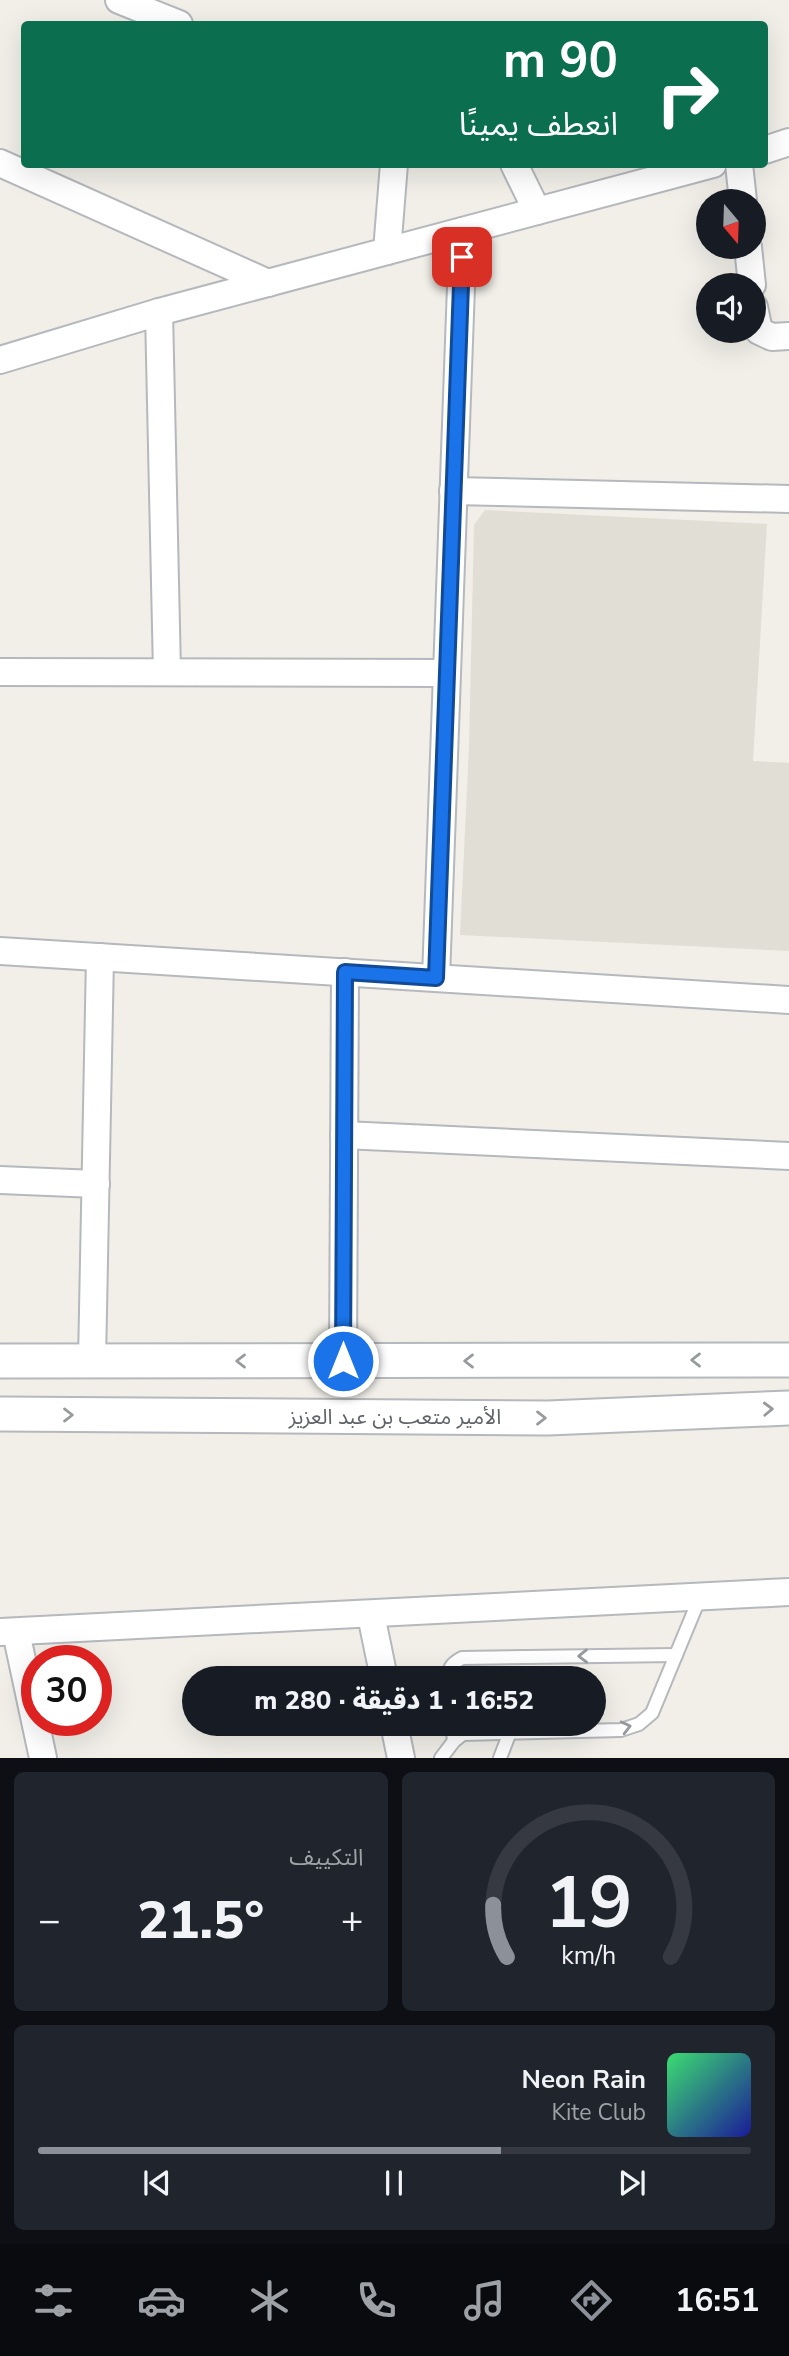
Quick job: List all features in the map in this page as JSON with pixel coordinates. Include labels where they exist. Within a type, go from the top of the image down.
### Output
[{"type":"street","points":[[119,0],[148,7],[174,21]]},
{"type":"street","points":[[768,149],[789,142]]},
{"type":"street","points":[[0,163],[268,283]]},
{"type":"street","points":[[387,251],[394,168]]},
{"type":"street","points":[[516,168],[537,211]]},
{"type":"street","points":[[0,359],[159,312],[698,168]]},
{"type":"street","points":[[739,168],[742,189]]},
{"type":"street","points":[[436,978],[463,231]]},
{"type":"street","points":[[159,312],[167,672]]},
{"type":"street","points":[[766,334],[772,337],[789,336]]},
{"type":"street","points":[[453,491],[789,499]]},
{"type":"street","points":[[0,672],[447,673]]},
{"type":"street","points":[[0,951],[789,1000]]},
{"type":"street","points":[[92,1361],[100,957]]},
{"type":"street","points":[[343,1361],[345,972]]},
{"type":"street","points":[[344,1135],[789,1156]]},
{"type":"street","points":[[0,1180],[96,1184]]},
{"type":"street","points":[[0,1361],[789,1360]]},
{"type":"street","name":"الأمير متعب بن عبد العزيز","points":[[0,1414],[548,1418],[789,1408]]},
{"type":"street","points":[[43,1758],[8,1632],[789,1592]]},
{"type":"street","points":[[371,1615],[382,1666]]},
{"type":"street","points":[[396,1736],[401,1758]]},
{"type":"lane","points":[[606,1730],[621,1730],[639,1724],[652,1713],[700,1597]]},
{"type":"lane","points":[[451,1666],[462,1658],[676,1655]]},
{"type":"lane","points":[[454,1736],[454,1741]]},
{"type":"lane","points":[[441,1758],[460,1736]]},
{"type":"lane","points":[[500,1758],[508,1736]]},
{"type":"shaded area","points":[[485,510],[767,524],[753,761],[789,763],[789,951],[460,935],[469,747],[474,525]]},
{"type":"route","points":[[343,1361],[345,972],[436,978],[462,257]]}]
